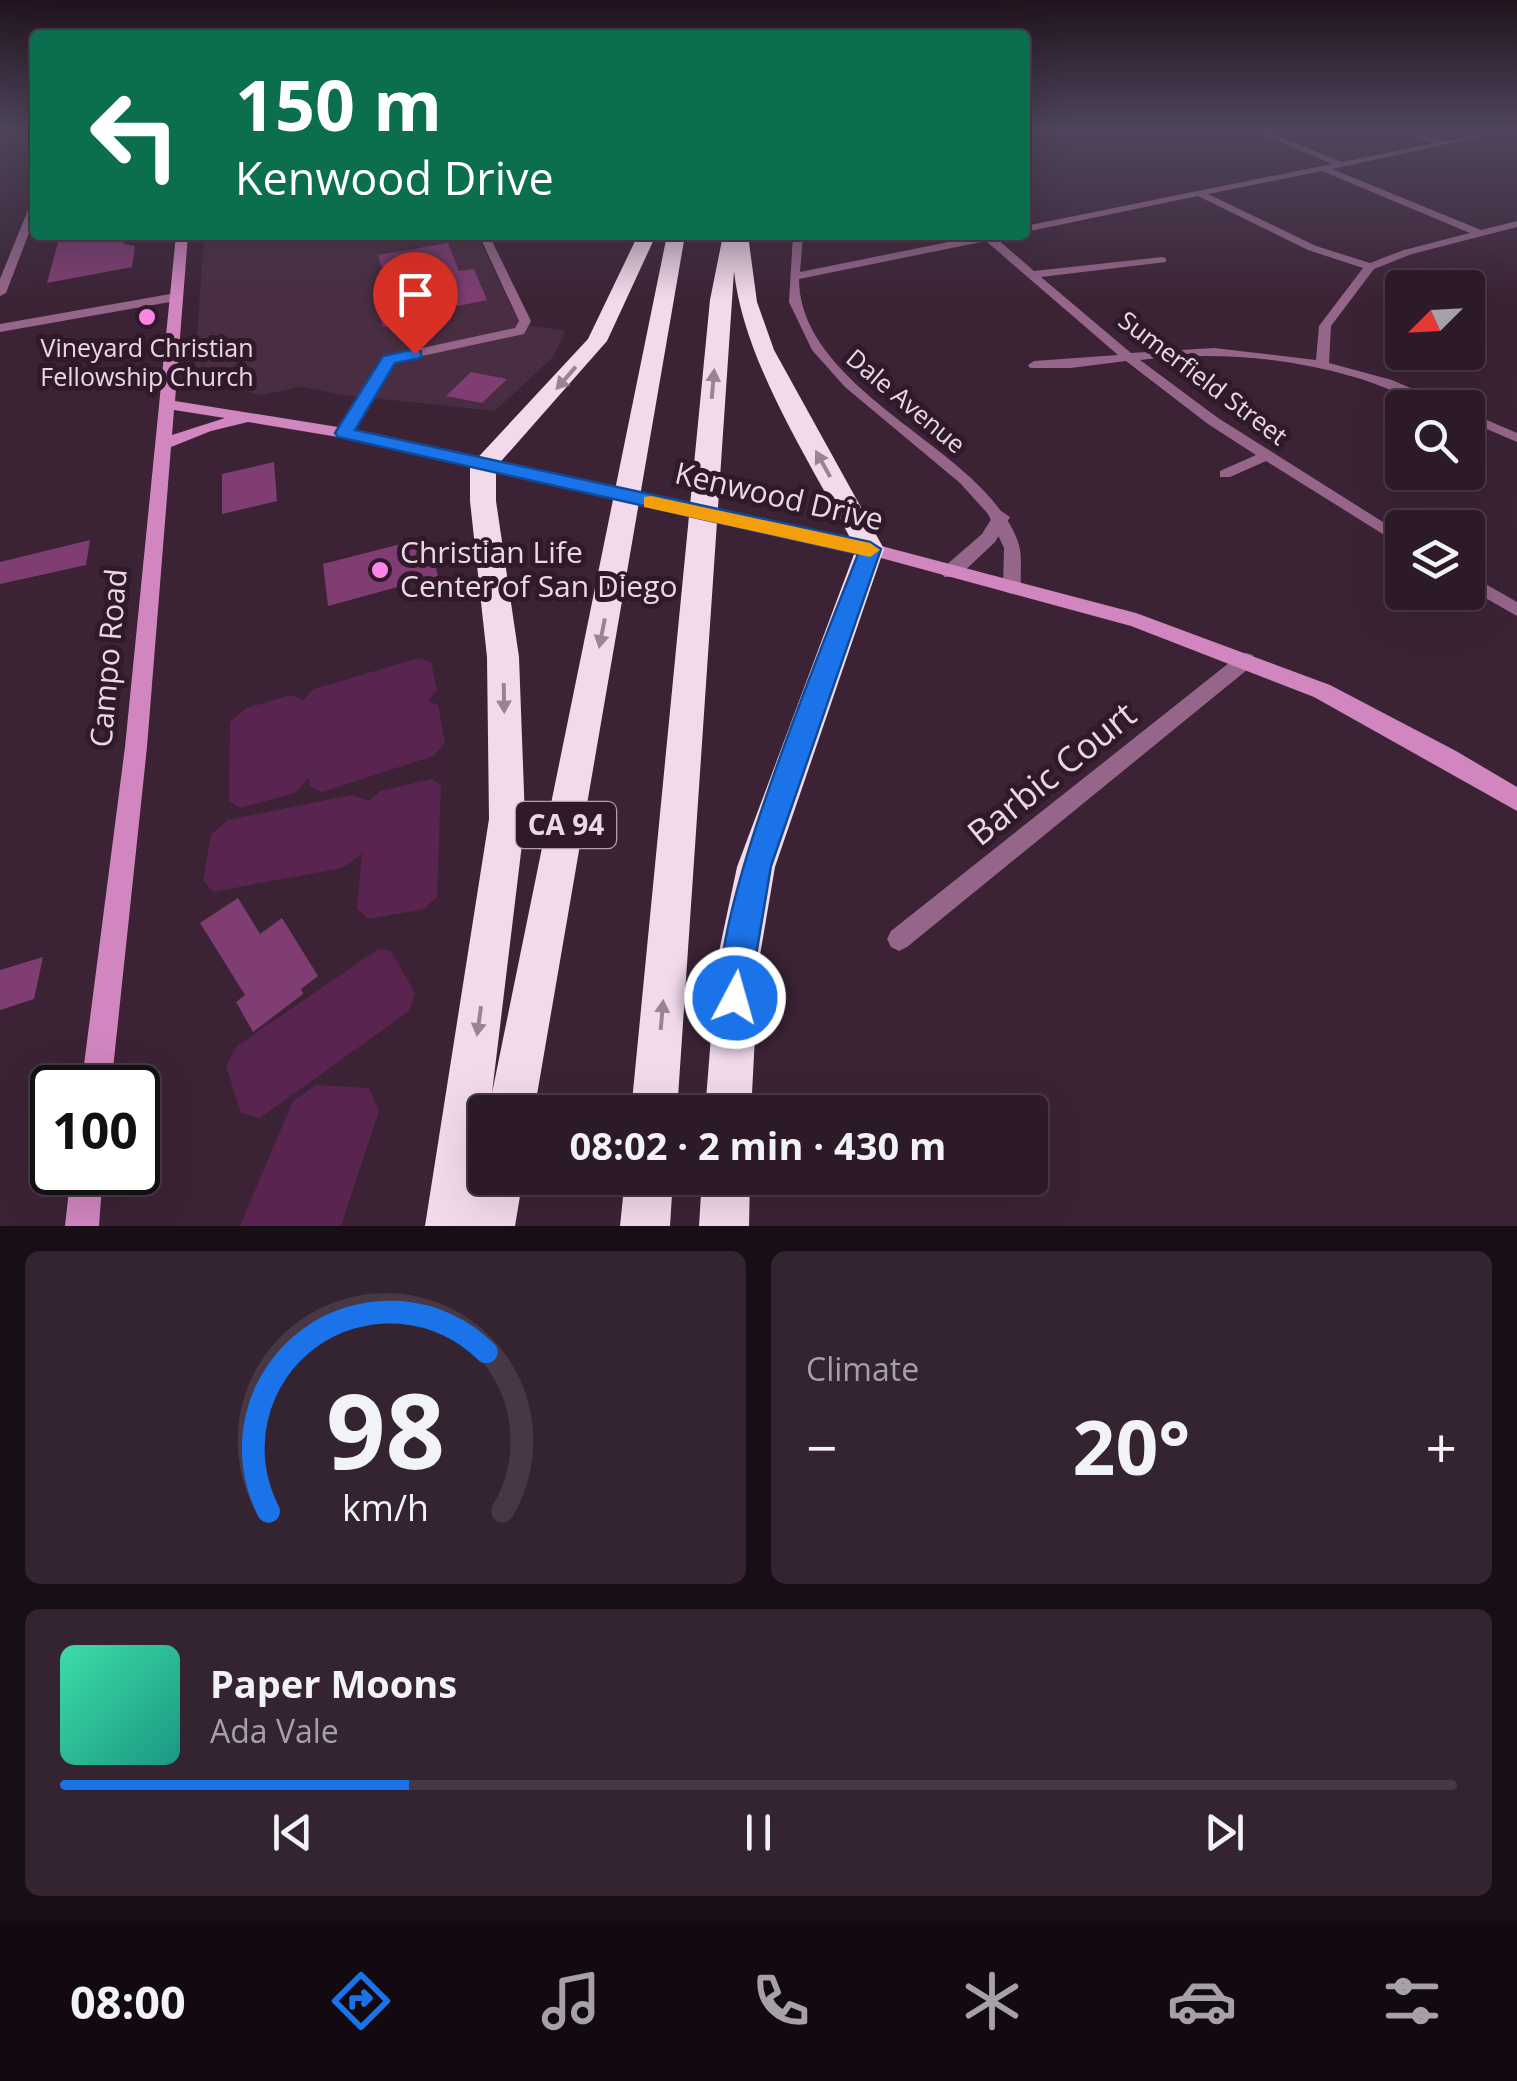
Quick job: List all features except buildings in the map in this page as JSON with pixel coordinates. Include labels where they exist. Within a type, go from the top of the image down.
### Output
[{"type":"highway","points":[[450,1226],[507,819],[503,657],[483,466],[598,341],[644,240]]},
{"type":"highway","name":"CA 94","points":[[514,1095],[675,240]]},
{"type":"highway","points":[[655,1095],[720,300],[730,240]]},
{"type":"highway","points":[[729,1095],[738,960],[756,866],[870,549],[764,350],[748,302],[740,240]]},
{"type":"highway","points":[[490,1226],[496,1195]]},
{"type":"highway","points":[[645,1226],[648,1195]]},
{"type":"highway","points":[[724,1226],[725,1195]]},
{"type":"main road","name":"Campo Road","points":[[99,1065],[136,747],[182,240]]},
{"type":"main road","name":"Kenwood Drive","points":[[167,404],[344,433],[870,549],[1136,620],[1322,691],[1517,800]]},
{"type":"main road","points":[[163,445],[206,427],[256,416]]},
{"type":"main road","points":[[82,1226],[85,1195]]},
{"type":"street","points":[[1030,229],[1237,186]]},
{"type":"street","points":[[1366,186],[1482,234]]},
{"type":"street","points":[[1200,194],[1312,248],[1370,267]]},
{"type":"street","points":[[0,293],[30,218]]},
{"type":"street","points":[[1322,366],[1325,326],[1370,267],[1408,252],[1517,224]]},
{"type":"street","points":[[344,433],[389,360],[520,331],[525,322],[486,240]]},
{"type":"street","name":"Dale Avenue","points":[[798,240],[796,308],[813,346],[828,366],[971,485],[1001,517],[1013,542],[1017,566],[1012,588]]},
{"type":"street","points":[[796,276],[973,240]]},
{"type":"street","name":"Sumerfield Street","points":[[998,240],[1128,356],[1264,456],[1385,531]]},
{"type":"street","points":[[1036,274],[1162,260]]},
{"type":"street","points":[[0,328],[176,297]]},
{"type":"street","points":[[1034,364],[1226,353],[1322,366],[1405,390]]},
{"type":"street","points":[[1485,424],[1517,438]]},
{"type":"street","points":[[1225,474],[1264,456]]},
{"type":"street","points":[[951,572],[989,538],[1001,517]]},
{"type":"street","points":[[1485,590],[1517,610]]},
{"type":"street","name":"Barbic Court","points":[[899,939],[1246,660]]},
{"type":"shaded area","points":[[204,240],[479,240],[520,324],[566,331],[552,358],[495,411],[300,387],[261,395],[212,380],[195,366]]},
{"type":"shaded area","points":[[419,658],[431,662],[437,690],[428,701],[438,705],[445,743],[433,756],[322,792],[310,786],[308,778],[295,793],[240,808],[229,801],[230,722],[246,708],[291,695],[303,700],[314,689]]},
{"type":"shaded area","points":[[431,779],[441,785],[437,897],[424,909],[368,919],[357,908],[362,854],[342,868],[213,892],[203,880],[211,835],[228,820],[351,795],[369,801],[380,791]]},
{"type":"shaded area","points":[[378,949],[391,951],[415,993],[409,1011],[260,1118],[241,1113],[226,1066],[237,1046]]},
{"type":"shaded area","points":[[316,1085],[369,1088],[379,1111],[341,1226],[240,1226],[293,1101]]},
{"type":"slow traffic","points":[[651,502],[870,550]]},
{"type":"place","name":"Vineyard Christian Fellowship Church","points":[[147,317]]},
{"type":"place","name":"Christian Life Center of San Diego","points":[[380,570]]},
{"type":"route","points":[[415,354],[389,360],[344,433],[870,549],[756,866],[738,960],[735,998]]}]
